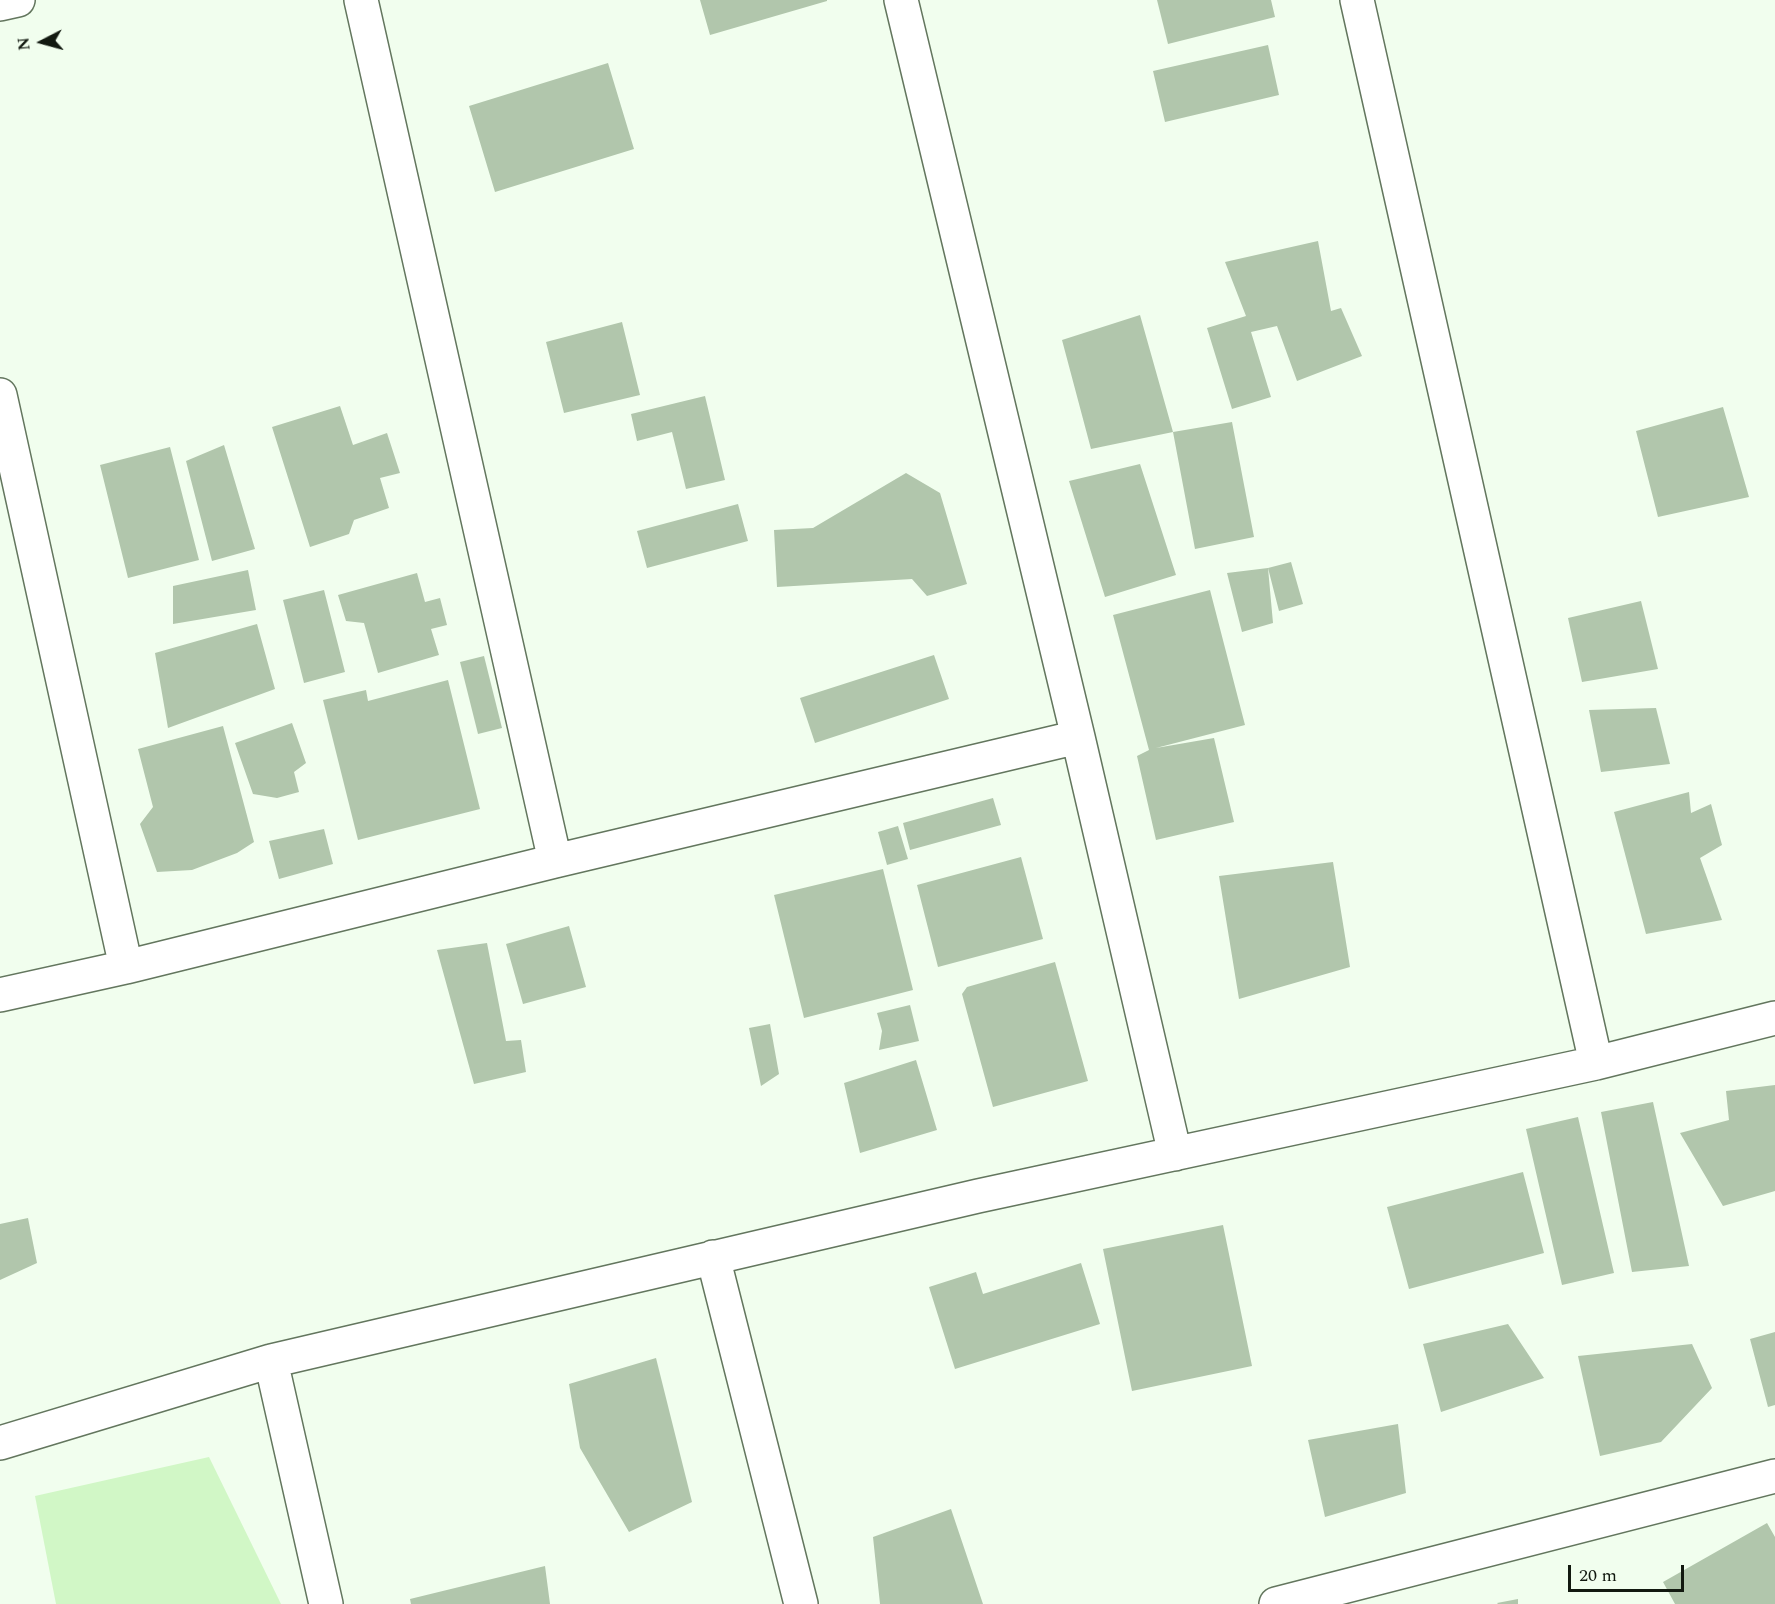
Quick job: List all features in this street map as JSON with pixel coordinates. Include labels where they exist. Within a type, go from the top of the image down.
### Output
[{"type":"street","points":[[0,4],[18,0]]},
{"type":"street","points":[[361,0],[555,861]]},
{"type":"street","points":[[901,0],[1078,737],[1175,1154]]},
{"type":"street","points":[[1357,0],[1596,1063]]},
{"type":"street","points":[[0,395],[126,967]]},
{"type":"street","points":[[0,994],[126,967],[555,861],[1078,737]]},
{"type":"street","points":[[0,1443],[271,1361],[978,1196],[1596,1063],[1775,1018]]},
{"type":"street","points":[[713,1257],[801,1604]]},
{"type":"street","points":[[271,1361],[326,1604]]},
{"type":"street","points":[[1276,1604],[1775,1476]]},
{"type":"green space","points":[[209,1457],[281,1604],[56,1604],[35,1496]]},
{"type":"building","points":[[700,0],[827,0],[827,1],[710,35]]},
{"type":"building","points":[[1157,0],[1271,0],[1275,17],[1168,44]]},
{"type":"building","points":[[1268,45],[1279,95],[1165,122],[1153,71]]},
{"type":"building","points":[[608,63],[634,149],[495,192],[469,106]]},
{"type":"building","points":[[1318,241],[1331,311],[1341,308],[1362,356],[1297,381],[1277,326],[1251,332],[1271,397],[1232,409],[1207,328],[1246,316],[1225,262]]},
{"type":"building","points":[[1140,315],[1173,432],[1091,449],[1062,340]]},
{"type":"building","points":[[622,322],[640,395],[564,413],[546,342]]},
{"type":"building","points":[[705,396],[725,480],[686,489],[672,432],[637,441],[631,414]]},
{"type":"building","points":[[340,406],[353,445],[387,433],[400,473],[380,478],[389,508],[354,520],[349,534],[310,547],[272,427]]},
{"type":"building","points":[[1723,407],[1749,497],[1658,517],[1636,431]]},
{"type":"building","points":[[1232,422],[1254,537],[1195,549],[1173,432]]},
{"type":"building","points":[[224,445],[255,549],[212,561],[186,461]]},
{"type":"building","points":[[170,447],[199,560],[128,578],[100,465]]},
{"type":"building","points":[[1140,464],[1176,575],[1105,597],[1069,481]]},
{"type":"building","points":[[906,473],[940,493],[967,584],[927,596],[912,579],[777,587],[774,530],[813,528]]},
{"type":"building","points":[[738,504],[748,541],[647,568],[637,531]]},
{"type":"building","points":[[1291,562],[1303,604],[1279,611],[1268,568]]},
{"type":"building","points":[[1268,568],[1273,623],[1242,632],[1227,573]]},
{"type":"building","points":[[248,570],[256,610],[173,624],[173,586]]},
{"type":"building","points":[[417,573],[425,602],[440,598],[447,625],[431,629],[439,655],[378,673],[364,623],[346,621],[338,595]]},
{"type":"building","points":[[324,590],[345,672],[304,683],[283,600]]},
{"type":"building","points":[[1210,590],[1245,725],[1156,748],[1214,738],[1234,822],[1156,840],[1137,756],[1149,750],[1113,615]]},
{"type":"building","points":[[1641,601],[1658,669],[1582,682],[1568,618]]},
{"type":"building","points":[[257,624],[275,689],[168,728],[155,653]]},
{"type":"building","points":[[934,655],[949,699],[815,743],[800,698]]},
{"type":"building","points":[[484,656],[502,728],[478,734],[460,662]]},
{"type":"building","points":[[448,680],[480,809],[358,840],[323,700],[366,690],[368,701]]},
{"type":"building","points":[[1656,708],[1670,764],[1601,772],[1589,710]]},
{"type":"building","points":[[292,723],[306,763],[294,772],[299,792],[277,798],[253,794],[235,743]]},
{"type":"building","points":[[223,726],[254,842],[237,853],[192,870],[157,872],[140,824],[153,807],[138,749]]},
{"type":"building","points":[[1689,792],[1691,813],[1711,804],[1722,845],[1700,858],[1722,920],[1646,934],[1614,812]]},
{"type":"building","points":[[993,798],[1001,825],[910,850],[903,823]]},
{"type":"building","points":[[898,826],[908,859],[887,865],[878,832]]},
{"type":"building","points":[[324,829],[333,864],[279,879],[269,841]]},
{"type":"building","points":[[1021,857],[1043,939],[938,967],[917,885]]},
{"type":"building","points":[[1333,862],[1350,967],[1239,999],[1219,876]]},
{"type":"building","points":[[883,869],[913,990],[804,1018],[774,895]]},
{"type":"building","points":[[569,926],[586,987],[523,1004],[506,944]]},
{"type":"building","points":[[487,943],[506,1041],[521,1040],[526,1072],[474,1084],[437,950]]},
{"type":"building","points":[[1055,962],[1088,1081],[993,1107],[962,994],[967,987]]},
{"type":"building","points":[[910,1005],[919,1041],[879,1050],[882,1031],[877,1013]]},
{"type":"building","points":[[770,1024],[779,1074],[761,1086],[749,1028]]},
{"type":"building","points":[[916,1060],[937,1130],[860,1153],[844,1083]]},
{"type":"building","points":[[1775,1085],[1775,1191],[1723,1206],[1680,1133],[1729,1120],[1726,1091]]},
{"type":"building","points":[[1653,1102],[1689,1266],[1632,1272],[1601,1112]]},
{"type":"building","points":[[1578,1117],[1614,1273],[1562,1285],[1526,1129]]},
{"type":"building","points":[[1523,1172],[1544,1253],[1409,1289],[1387,1207]]},
{"type":"building","points":[[28,1218],[37,1263],[0,1280],[0,1224]]},
{"type":"building","points":[[1223,1225],[1252,1366],[1132,1391],[1103,1249]]},
{"type":"building","points":[[1081,1263],[1100,1324],[955,1369],[929,1287],[976,1272],[983,1294]]},
{"type":"building","points":[[1508,1324],[1544,1378],[1441,1412],[1423,1344]]},
{"type":"building","points":[[1775,1332],[1775,1405],[1768,1407],[1750,1339]]},
{"type":"building","points":[[1692,1344],[1712,1388],[1661,1442],[1600,1456],[1578,1356]]},
{"type":"building","points":[[656,1358],[692,1502],[629,1532],[580,1448],[569,1384]]},
{"type":"building","points":[[1398,1424],[1406,1493],[1325,1517],[1308,1440]]},
{"type":"building","points":[[951,1509],[983,1604],[880,1604],[873,1537]]},
{"type":"building","points":[[1767,1523],[1775,1537],[1775,1604],[1675,1604],[1663,1582]]},
{"type":"building","points":[[545,1566],[550,1604],[411,1604],[410,1599]]},
{"type":"building","points":[[1518,1599],[1518,1604],[1497,1603]]}]
